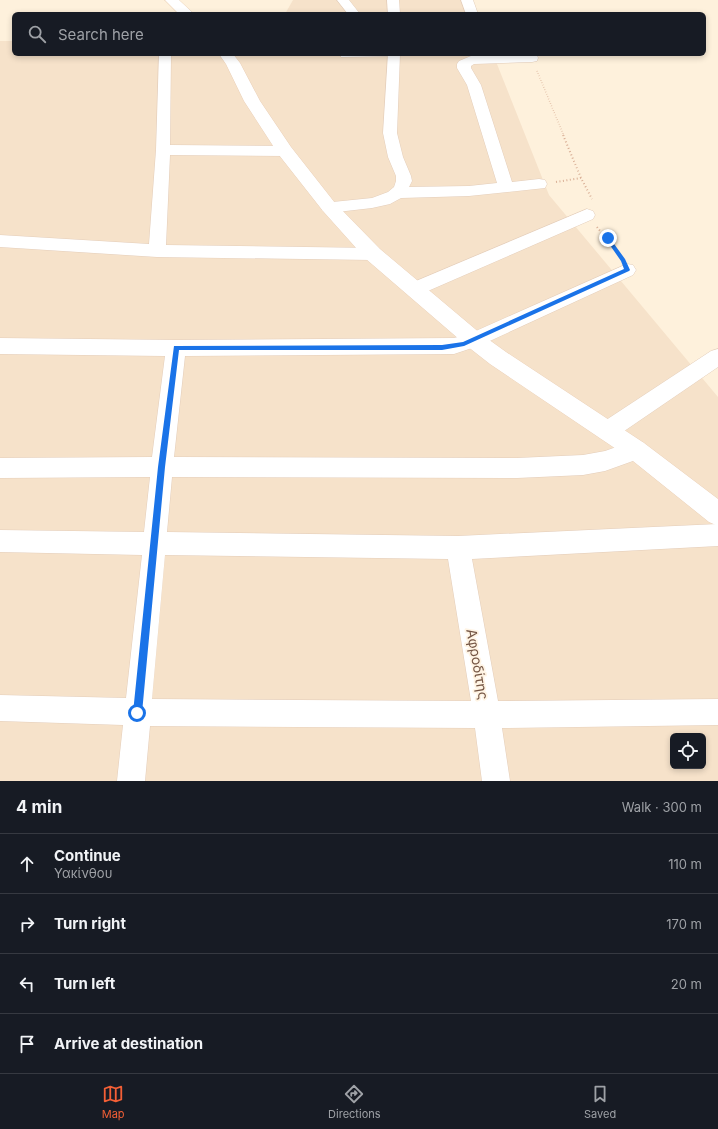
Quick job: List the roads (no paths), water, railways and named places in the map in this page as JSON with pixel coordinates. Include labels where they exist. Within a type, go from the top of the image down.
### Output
[{"type":"street","points":[[172,0],[185,12]]},
{"type":"street","points":[[343,0],[352,12]]},
{"type":"street","points":[[393,0],[394,12]]},
{"type":"street","points":[[467,0],[471,12]]},
{"type":"street","points":[[157,251],[163,150],[165,56]]},
{"type":"street","points":[[228,56],[233,63],[252,101],[285,151],[330,207],[373,254],[474,340],[524,377],[636,450],[718,514]]},
{"type":"street","points":[[330,207],[355,206],[374,203],[397,193],[402,189],[404,181],[403,174],[392,145],[390,133],[394,56]]},
{"type":"street","points":[[506,188],[474,85],[464,68],[464,64],[467,61],[487,56],[532,58]]},
{"type":"street","points":[[163,150],[285,151]]},
{"type":"street","points":[[397,193],[469,191],[539,184]]},
{"type":"street","points":[[415,289],[587,216]]},
{"type":"street","points":[[0,242],[157,251],[373,254]]},
{"type":"street","points":[[0,346],[176,348],[442,348],[464,344],[474,340],[627,270]]},
{"type":"street","points":[[131,781],[154,543],[176,348]]},
{"type":"street","points":[[607,431],[718,357]]},
{"type":"street","points":[[0,468],[162,467],[469,469],[558,467],[605,461],[636,450]]},
{"type":"street","points":[[0,541],[458,548],[718,535]]},
{"type":"street","name":"Αφροδίτης","points":[[458,548],[487,715],[496,781]]},
{"type":"street","points":[[0,708],[137,713],[487,715],[718,712]]}]
